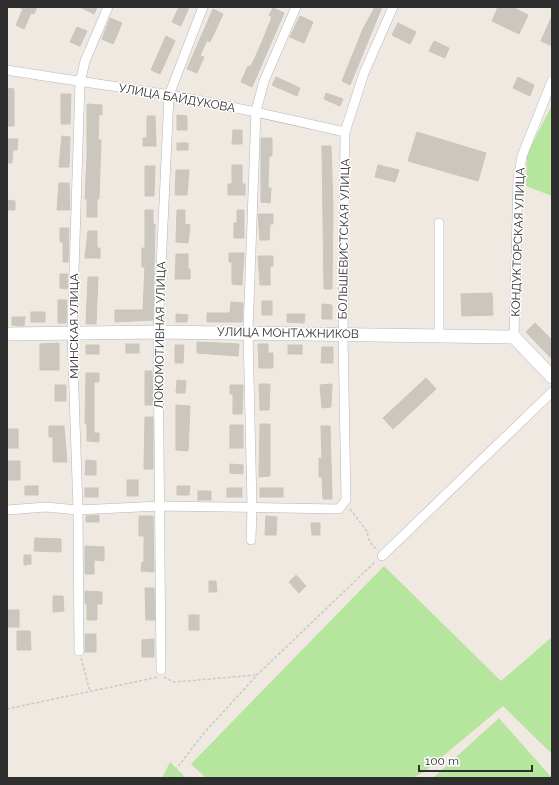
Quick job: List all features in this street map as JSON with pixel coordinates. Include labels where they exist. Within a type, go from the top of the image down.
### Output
[{"type":"street","name":"МИНСКАЯ УЛИЦА","points":[[79,651],[78,510],[72,334],[80,83],[85,61],[108,7]]},
{"type":"street","name":"ЛОКОМОТИВНАЯ УЛИЦА","points":[[162,673],[158,332],[169,95],[203,7]]},
{"type":"street","points":[[251,540],[252,507],[248,332],[256,112],[264,81],[296,7]]},
{"type":"street","name":"БОЛЬШЕВИСТСКАЯ УЛИЦА","points":[[345,503],[343,335],[345,132],[364,73],[393,7]]},
{"type":"street","name":"УЛИЦА БАЙДУКОВА","points":[[7,70],[80,83],[169,95],[256,112],[345,132]]},
{"type":"street","name":"КОНДУКТОРСКАЯ УЛИЦА","points":[[514,337],[518,179],[522,156],[552,81]]},
{"type":"street","points":[[439,223],[439,335]]},
{"type":"street","name":"УЛИЦА МОНТАЖНИКОВ","points":[[7,334],[248,332],[343,335],[514,337]]},
{"type":"street","points":[[514,337],[552,377]]},
{"type":"street","points":[[382,556],[552,392]]},
{"type":"street","points":[[7,510],[46,507],[78,510],[160,506],[339,509],[345,503]]},
{"type":"path","points":[[169,778],[204,733],[257,675],[382,556],[370,542],[366,530],[357,517],[345,503]]},
{"type":"path","points":[[79,651],[90,691]]},
{"type":"path","points":[[7,709],[90,691],[162,673],[167,680],[174,682],[257,675]]},
{"type":"green space","points":[[551,107],[552,196],[526,186],[527,154]]},
{"type":"green space","points":[[384,566],[501,681],[552,637],[552,754],[503,706],[424,772],[413,778],[206,778],[191,764]]},
{"type":"green space","points":[[499,718],[552,778],[433,778]]},
{"type":"green space","points":[[170,762],[186,778],[162,778]]},
{"type":"building","points":[[18,7],[37,7],[34,14],[31,13],[24,29],[16,25],[23,9]]},
{"type":"building","points":[[80,7],[97,7],[94,14]]},
{"type":"building","points":[[179,7],[189,7],[181,26],[172,22]]},
{"type":"building","points":[[375,7],[382,7],[350,85],[342,81],[363,29]]},
{"type":"building","points":[[498,7],[512,7],[528,15],[519,34],[492,21]]},
{"type":"building","points":[[273,8],[284,13],[252,87],[241,82],[248,66],[250,67],[254,60],[262,42],[272,17],[269,15]]},
{"type":"building","points":[[213,9],[223,14],[210,42],[207,40],[200,56],[204,57],[197,73],[187,69]]},
{"type":"building","points":[[300,16],[313,22],[304,43],[290,37]]},
{"type":"building","points":[[552,16],[552,46],[541,41]]},
{"type":"building","points":[[110,18],[122,23],[113,44],[102,39]]},
{"type":"building","points":[[398,23],[416,32],[410,44],[392,35]]},
{"type":"building","points":[[77,27],[87,31],[80,46],[70,42]]},
{"type":"building","points":[[166,36],[175,41],[160,74],[151,70]]},
{"type":"building","points":[[434,41],[449,48],[445,58],[429,51]]},
{"type":"building","points":[[276,77],[300,88],[297,96],[272,85]]},
{"type":"building","points":[[518,77],[534,85],[530,96],[513,88]]},
{"type":"building","points":[[7,88],[14,89],[14,126],[7,126]]},
{"type":"building","points":[[326,93],[343,99],[340,106],[324,99]]},
{"type":"building","points":[[61,94],[71,94],[70,124],[61,124]]},
{"type":"building","points":[[87,104],[102,105],[102,115],[99,114],[98,140],[101,140],[97,217],[87,217],[87,199],[85,199]]},
{"type":"building","points":[[177,115],[187,116],[187,130],[177,130]]},
{"type":"building","points":[[147,116],[155,116],[156,146],[143,146],[143,138],[147,138]]},
{"type":"building","points":[[233,130],[242,130],[242,144],[232,144]]},
{"type":"building","points":[[417,132],[486,153],[478,181],[408,161]]},
{"type":"building","points":[[62,136],[70,137],[69,167],[59,167]]},
{"type":"building","points":[[261,138],[272,138],[272,156],[269,156],[268,188],[271,188],[270,203],[261,202]]},
{"type":"building","points":[[7,139],[18,139],[17,150],[13,150],[12,163],[7,163]]},
{"type":"building","points":[[177,143],[188,143],[188,150],[177,150]]},
{"type":"building","points":[[322,146],[331,146],[333,209],[332,289],[324,289]]},
{"type":"building","points":[[232,165],[242,165],[242,184],[245,184],[245,195],[228,195],[228,184],[232,184]]},
{"type":"building","points":[[378,165],[399,170],[395,182],[375,177]]},
{"type":"building","points":[[145,166],[155,166],[154,196],[145,196]]},
{"type":"building","points":[[176,170],[189,170],[187,195],[175,195]]},
{"type":"building","points":[[59,183],[69,183],[70,210],[57,210]]},
{"type":"building","points":[[7,200],[15,201],[15,210],[7,210]]},
{"type":"building","points":[[145,210],[153,210],[153,224],[155,224],[153,320],[115,322],[115,310],[143,310],[145,267],[142,267],[142,248],[145,248]]},
{"type":"building","points":[[177,210],[185,210],[185,224],[190,225],[188,243],[176,242]]},
{"type":"building","points":[[237,210],[244,210],[244,238],[234,238],[234,223],[237,223]]},
{"type":"building","points":[[258,214],[273,214],[273,224],[270,224],[269,240],[260,240]]},
{"type":"building","points":[[60,228],[69,228],[68,262],[63,262],[63,242],[60,242]]},
{"type":"building","points":[[88,231],[97,231],[97,248],[100,248],[100,258],[85,258]]},
{"type":"building","points":[[229,253],[244,253],[242,285],[232,284],[232,262],[229,262]]},
{"type":"building","points":[[176,254],[188,254],[190,279],[175,279]]},
{"type":"building","points":[[258,256],[273,256],[273,266],[270,266],[270,285],[260,285]]},
{"type":"building","points":[[60,274],[68,274],[67,289],[60,288]]},
{"type":"building","points":[[88,277],[98,277],[96,324],[86,324]]},
{"type":"building","points":[[492,293],[493,315],[462,316],[461,294]]},
{"type":"building","points":[[58,300],[67,300],[66,323],[58,323]]},
{"type":"building","points":[[262,301],[272,301],[272,315],[262,315]]},
{"type":"building","points":[[231,302],[243,303],[242,322],[207,322],[207,313],[230,313]]},
{"type":"building","points":[[322,304],[332,305],[332,319],[322,319]]},
{"type":"building","points":[[31,312],[45,312],[45,322],[31,322]]},
{"type":"building","points":[[176,314],[188,315],[187,322],[176,322]]},
{"type":"building","points":[[287,314],[305,314],[304,323],[287,322]]},
{"type":"building","points":[[12,317],[25,317],[24,326],[12,325]]},
{"type":"building","points":[[535,323],[552,340],[552,359],[526,332]]},
{"type":"building","points":[[197,342],[239,344],[238,356],[197,353]]},
{"type":"building","points":[[59,343],[59,370],[40,370],[40,344]]},
{"type":"building","points":[[126,344],[139,344],[139,353],[126,353]]},
{"type":"building","points":[[258,344],[268,344],[268,353],[273,353],[273,368],[259,368]]},
{"type":"building","points":[[86,345],[99,345],[99,354],[86,354]]},
{"type":"building","points":[[175,345],[184,345],[183,363],[175,363]]},
{"type":"building","points":[[288,345],[302,345],[302,354],[288,354]]},
{"type":"building","points":[[322,347],[333,347],[333,363],[321,363]]},
{"type":"building","points":[[145,371],[152,371],[153,405],[145,405]]},
{"type":"building","points":[[86,373],[99,373],[99,382],[94,382],[94,433],[99,433],[99,442],[87,441],[87,424],[85,424]]},
{"type":"building","points":[[426,378],[436,389],[393,429],[383,418]]},
{"type":"building","points":[[177,380],[186,381],[185,393],[176,393]]},
{"type":"building","points":[[259,384],[270,384],[269,410],[260,410]]},
{"type":"building","points":[[332,384],[331,407],[322,408],[320,385]]},
{"type":"building","points":[[55,385],[66,385],[66,401],[55,401]]},
{"type":"building","points":[[230,385],[243,385],[242,414],[233,414],[233,394],[230,394]]},
{"type":"building","points":[[176,405],[190,406],[188,451],[176,450]]},
{"type":"building","points":[[145,417],[153,417],[153,469],[144,469]]},
{"type":"building","points":[[260,424],[270,424],[270,476],[259,477]]},
{"type":"building","points":[[230,425],[243,425],[243,448],[230,448]]},
{"type":"building","points":[[49,426],[64,426],[67,462],[53,462],[53,437],[49,437]]},
{"type":"building","points":[[321,426],[330,426],[332,499],[323,499],[322,477],[319,477],[319,458],[322,459]]},
{"type":"building","points":[[7,429],[18,429],[18,448],[7,448]]},
{"type":"building","points":[[86,460],[96,461],[96,475],[85,475]]},
{"type":"building","points":[[7,461],[20,461],[20,480],[7,480]]},
{"type":"building","points":[[230,464],[243,465],[243,474],[230,473]]},
{"type":"building","points":[[127,480],[138,480],[138,496],[127,496]]},
{"type":"building","points":[[25,486],[38,486],[38,495],[25,495]]},
{"type":"building","points":[[177,486],[190,486],[189,495],[177,495]]},
{"type":"building","points":[[85,488],[98,488],[98,497],[85,497]]},
{"type":"building","points":[[227,488],[242,488],[242,497],[227,497]]},
{"type":"building","points":[[260,488],[283,488],[283,497],[260,497]]},
{"type":"building","points":[[198,491],[211,491],[211,500],[198,500]]},
{"type":"building","points":[[99,515],[99,522],[86,522],[86,516]]},
{"type":"building","points":[[139,516],[153,516],[154,572],[141,571],[142,562],[144,562],[144,536],[139,536]]},
{"type":"building","points":[[266,516],[277,517],[276,535],[265,535]]},
{"type":"building","points":[[311,523],[320,523],[320,535],[312,535]]},
{"type":"building","points":[[35,538],[61,539],[61,552],[34,551]]},
{"type":"building","points":[[85,546],[104,547],[104,561],[94,560],[94,574],[85,574]]},
{"type":"building","points":[[24,555],[31,555],[31,564],[24,565]]},
{"type":"building","points":[[296,575],[306,586],[299,593],[289,582]]},
{"type":"building","points":[[209,581],[216,581],[217,592],[209,592]]},
{"type":"building","points":[[145,588],[154,588],[155,620],[146,620]]},
{"type":"building","points":[[85,591],[102,592],[102,604],[97,604],[97,620],[87,620]]},
{"type":"building","points":[[53,596],[63,596],[64,611],[53,612]]},
{"type":"building","points":[[7,610],[19,610],[19,627],[7,627]]},
{"type":"building","points":[[189,615],[199,615],[199,630],[189,630]]},
{"type":"building","points":[[17,631],[30,631],[31,650],[17,650]]},
{"type":"building","points":[[85,634],[96,634],[96,652],[85,652]]},
{"type":"building","points":[[154,639],[154,657],[142,657],[142,640]]}]
